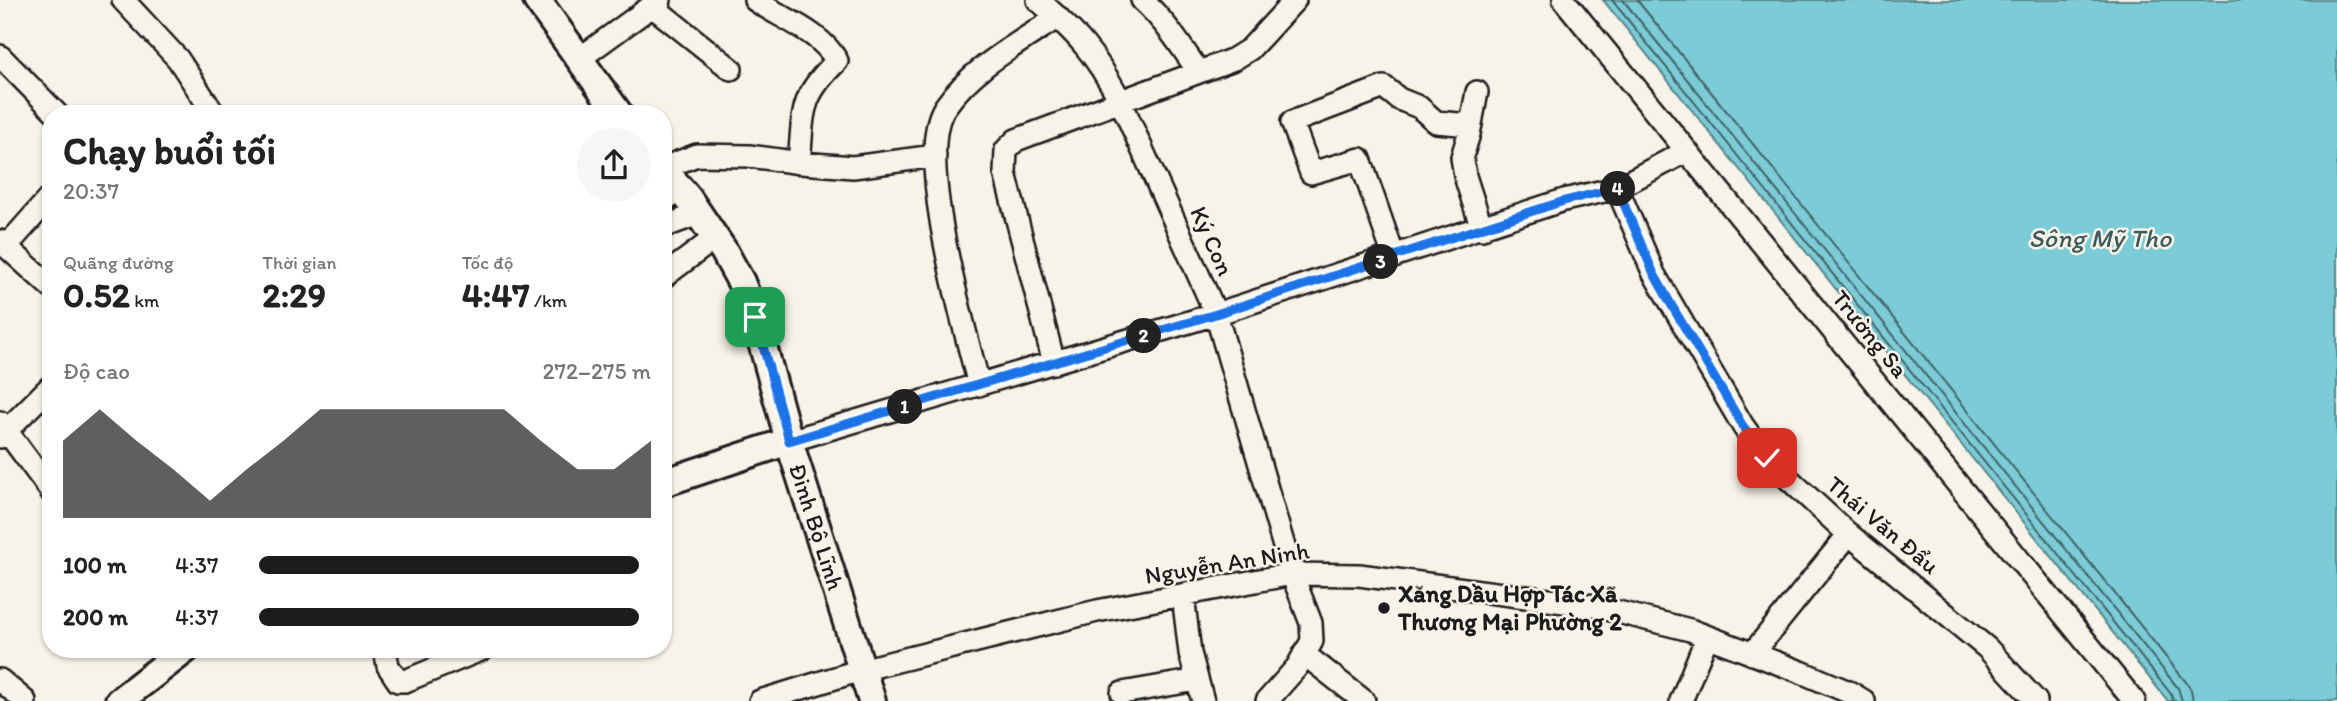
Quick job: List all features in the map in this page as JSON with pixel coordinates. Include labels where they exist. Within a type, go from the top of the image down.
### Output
[{"type":"main road","points":[[537,0],[612,105]]},
{"type":"main road","name":"Đinh Bộ Lĩnh","points":[[673,196],[698,214],[715,238],[741,282],[755,317],[789,441],[872,701]]},
{"type":"main road","points":[[672,480],[789,441]]},
{"type":"main road","points":[[119,701],[171,658]]},
{"type":"street","points":[[123,0],[178,59],[208,105]]},
{"type":"street","points":[[755,0],[821,39],[837,61],[818,80],[805,101],[799,163]]},
{"type":"street","name":"Ký Con","points":[[1038,0],[1081,38],[1120,100],[1216,314],[1293,575],[1311,623],[1312,641],[1304,654]]},
{"type":"street","points":[[1142,0],[1158,14],[1198,71]]},
{"type":"street","points":[[1054,363],[1005,173],[1006,150],[1016,140],[1234,59],[1250,49],[1295,0]]},
{"type":"street","name":"Trường Sa","points":[[1564,0],[2134,701]]},
{"type":"street","points":[[579,59],[656,3],[731,69]]},
{"type":"street","points":[[979,385],[949,268],[935,170],[938,121],[953,98],[978,71],[1058,17]]},
{"type":"street","points":[[0,56],[48,105]]},
{"type":"street","points":[[1394,257],[1360,159],[1311,173],[1292,122],[1384,87],[1399,99],[1419,107],[1436,122],[1471,125]]},
{"type":"street","points":[[1477,92],[1462,157],[1465,176],[1482,229]]},
{"type":"street","points":[[789,441],[1216,314],[1564,201],[1617,188],[1687,151]]},
{"type":"street","points":[[672,165],[697,155],[749,156],[853,167],[935,156]]},
{"type":"street","name":"Thái Văn Đẩu","points":[[1617,188],[1654,274],[1743,426],[1767,458],[1849,534],[1987,648],[2036,701]]},
{"type":"street","points":[[42,205],[3,244],[42,279]]},
{"type":"street","points":[[672,224],[698,214]]},
{"type":"street","points":[[672,270],[715,238]]},
{"type":"street","points":[[42,394],[3,430],[42,480]]},
{"type":"street","points":[[1752,654],[1849,534]]},
{"type":"street","name":"Nguyễn An Ninh","points":[[760,701],[861,670],[1097,611],[1293,575],[1359,575],[1594,606],[1707,636],[1752,654],[1829,693],[1864,701]]},
{"type":"street","points":[[1122,693],[1200,691],[1190,653],[1183,595]]},
{"type":"street","points":[[1681,701],[1707,636]]},
{"type":"street","points":[[1266,701],[1297,667],[1304,654],[1364,701]]},
{"type":"street","points":[[387,658],[388,666],[398,681],[405,681],[461,658]]},
{"type":"street","points":[[0,680],[25,701]]},
{"type":"water","name":"Sông Mỹ Tho","points":[[1603,0],[2337,0],[2337,701],[2168,701]]},
{"type":"place","name":"Xăng Dầu Hợp Tác Xã Thương Mại Phường 2","points":[[1384,608]]},
{"type":"route","points":[[755,317],[789,441],[1216,314],[1564,201],[1617,188],[1654,274],[1743,426],[1767,458]]}]
